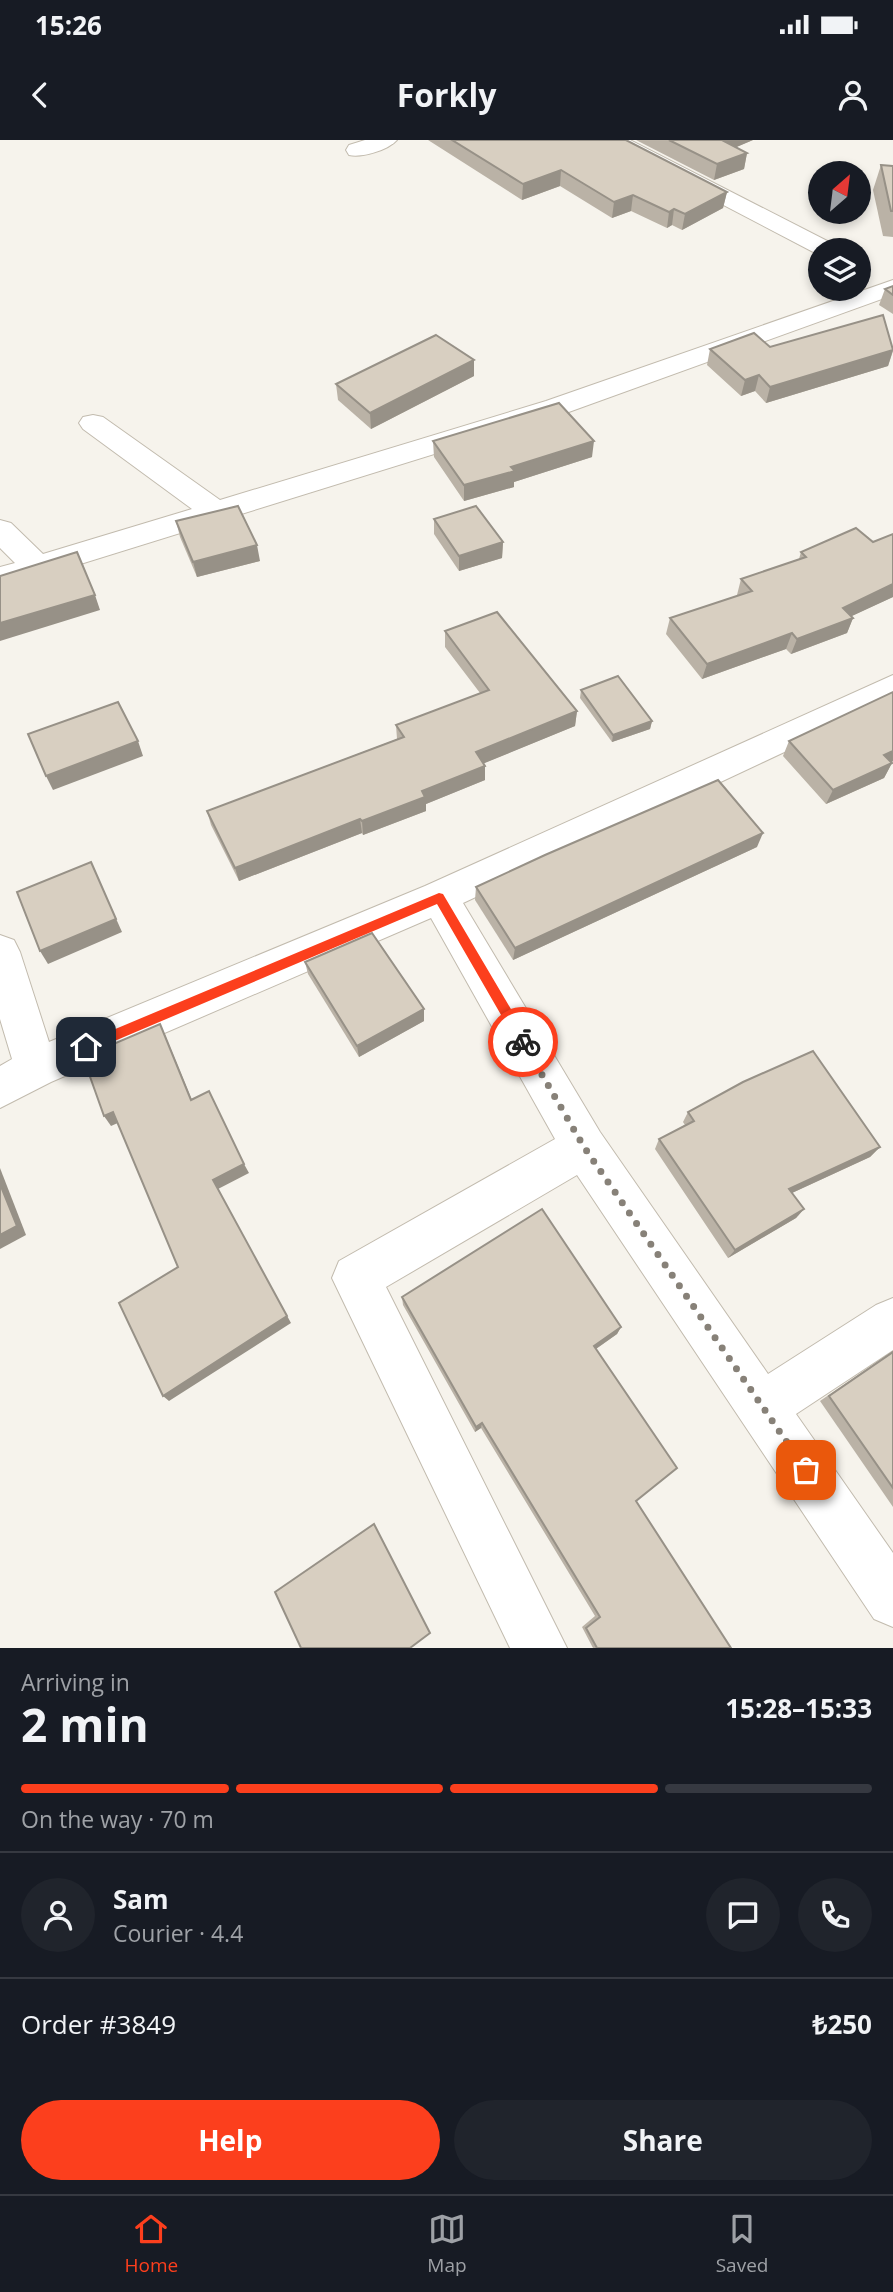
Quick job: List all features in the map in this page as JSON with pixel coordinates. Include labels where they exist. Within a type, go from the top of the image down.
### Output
[{"type":"street","points":[[356,150],[386,140]]},
{"type":"street","points":[[614,140],[808,240]]},
{"type":"street","points":[[0,579],[556,407],[886,281]]},
{"type":"street","points":[[93,423],[217,513]]},
{"type":"street","points":[[0,530],[38,567]]},
{"type":"street","points":[[0,1088],[36,1068],[439,897],[893,687]]},
{"type":"street","points":[[439,897],[584,1147],[893,1600]]},
{"type":"street","points":[[0,952],[36,1068]]},
{"type":"street","points":[[539,1648],[356,1278],[584,1147]]},
{"type":"street","points":[[763,1406],[893,1322]]},
{"type":"building","points":[[452,140],[626,140],[727,192],[685,214],[674,209],[669,212],[633,195],[614,202],[561,170],[523,184]]},
{"type":"building","points":[[669,140],[722,140],[747,153],[717,164]]},
{"type":"building","points":[[881,165],[893,166],[893,211],[891,211]]},
{"type":"building","points":[[893,286],[893,295],[885,289]]},
{"type":"building","points":[[883,315],[893,350],[770,387],[759,375],[745,380],[710,349],[754,333],[770,347]]},
{"type":"building","points":[[436,335],[474,360],[370,413],[336,384]]},
{"type":"building","points":[[559,403],[594,441],[511,467],[515,471],[464,485],[433,441]]},
{"type":"building","points":[[238,506],[257,545],[193,562],[176,521]]},
{"type":"building","points":[[476,506],[503,542],[459,556],[434,519]]},
{"type":"building","points":[[856,528],[873,542],[893,534],[893,584],[843,608],[853,618],[797,639],[792,633],[707,664],[670,618],[752,591],[741,579],[806,557],[801,552]]},
{"type":"building","points":[[77,552],[95,595],[0,623],[0,576]]},
{"type":"building","points":[[497,612],[577,711],[476,752],[485,766],[422,791],[425,797],[362,821],[360,819],[235,868],[207,811],[404,737],[396,725],[489,690],[445,631]]},
{"type":"building","points":[[618,676],[652,721],[613,735],[581,690]]},
{"type":"building","points":[[893,692],[893,751],[884,755],[892,763],[833,790],[789,741]]},
{"type":"building","points":[[118,702],[138,741],[46,776],[28,734]]},
{"type":"building","points":[[718,780],[763,833],[515,948],[476,887],[545,855]]},
{"type":"building","points":[[91,862],[116,919],[40,951],[17,892]]},
{"type":"building","points":[[372,933],[424,1009],[357,1046],[305,962]]},
{"type":"building","points":[[160,1024],[191,1100],[209,1091],[244,1164],[213,1180],[287,1316],[163,1396],[119,1303],[178,1267],[113,1112],[104,1116],[83,1057]]},
{"type":"building","points":[[813,1051],[880,1147],[789,1189],[804,1209],[735,1250],[659,1139],[694,1121],[688,1112],[743,1082]]},
{"type":"building","points":[[0,1184],[17,1226],[0,1235]]},
{"type":"building","points":[[542,1209],[621,1327],[594,1346],[677,1468],[636,1501],[731,1648],[597,1648],[586,1628],[600,1617],[482,1423],[476,1427],[402,1297]]},
{"type":"building","points":[[893,1352],[893,1488],[829,1396]]},
{"type":"building","points":[[374,1524],[430,1633],[410,1648],[301,1648],[275,1592]]},
{"type":"way so far","points":[[523,1042],[584,1147],[806,1470]]},
{"type":"route","points":[[86,1047],[439,897],[523,1042]]}]
